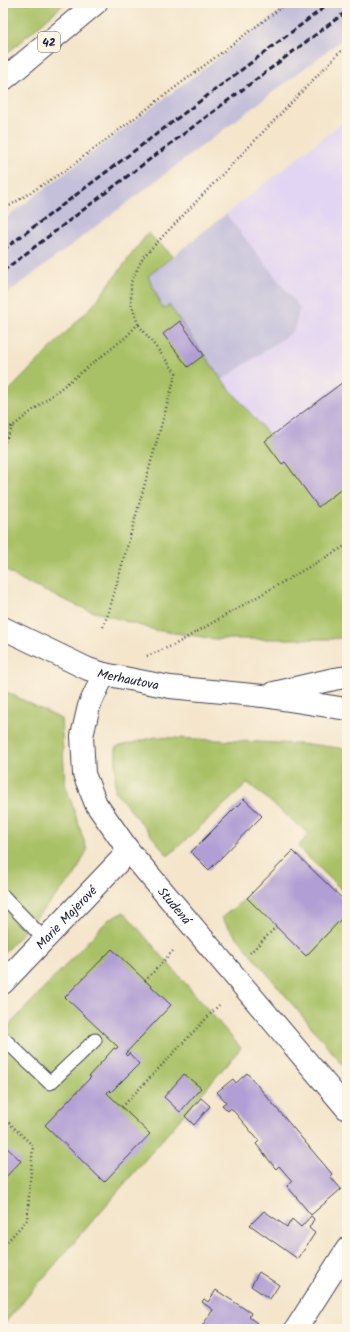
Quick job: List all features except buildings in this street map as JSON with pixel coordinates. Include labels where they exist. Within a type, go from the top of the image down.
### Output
[{"type":"main road","name":"42","points":[[3,80],[96,3]]},
{"type":"main road","name":"Merhautova","points":[[3,628],[88,669],[104,674],[170,687],[263,696],[347,709]]},
{"type":"main road","name":"Studená","points":[[104,674],[88,706],[82,736],[84,774],[96,804],[129,851],[347,1109]]},
{"type":"main road","name":"Merhautova","points":[[263,696],[347,677]]},
{"type":"main road","name":"Marie Majerové","points":[[3,983],[129,851]]},
{"type":"main road","points":[[296,1329],[347,1249]]},
{"type":"lane","points":[[3,896],[45,940]]},
{"type":"lane","points":[[3,1038],[50,1083],[95,1040]]},
{"type":"path","points":[[3,210],[66,170],[287,3]]},
{"type":"path","points":[[103,627],[109,611],[176,373],[138,324],[131,303],[131,282],[143,257],[339,52],[347,46]]},
{"type":"path","points":[[3,430],[13,426],[126,337],[138,324]]},
{"type":"path","points":[[3,445],[13,426]]},
{"type":"path","points":[[146,656],[174,645],[347,544]]},
{"type":"path","points":[[250,953],[276,927]]},
{"type":"path","points":[[146,981],[173,951]]},
{"type":"path","points":[[122,1107],[219,1005]]},
{"type":"path","points":[[3,1117],[33,1146],[27,1220],[3,1246]]},
{"type":"shaded area","points":[[291,3],[347,3],[347,36],[3,297],[3,220]]},
{"type":"shaded area","points":[[347,119],[347,482],[320,503],[270,436],[222,380],[294,331],[300,309],[226,214]]},
{"type":"shaded area","points":[[226,214],[300,308],[294,331],[222,380],[204,356],[163,309],[148,276]]},
{"type":"green space","points":[[3,3],[65,3],[3,57]]},
{"type":"green space","points":[[148,233],[173,256],[148,276],[163,309],[169,305],[222,380],[270,436],[319,502],[347,482],[347,637],[332,639],[215,639],[155,630],[85,609],[22,581],[3,568],[3,397],[94,304]]},
{"type":"green space","points":[[3,690],[61,719],[65,783],[87,850],[75,875],[3,954]]},
{"type":"green space","points":[[156,737],[317,745],[347,749],[347,895],[298,847],[309,834],[248,783],[168,856],[115,791],[116,747]]},
{"type":"green space","points":[[250,895],[347,912],[347,1070],[221,918]]},
{"type":"green space","points":[[124,912],[241,1048],[3,1325],[3,1032],[108,920]]},
{"type":"railway","points":[[3,250],[330,3]]},
{"type":"railway","points":[[3,271],[347,11]]}]
